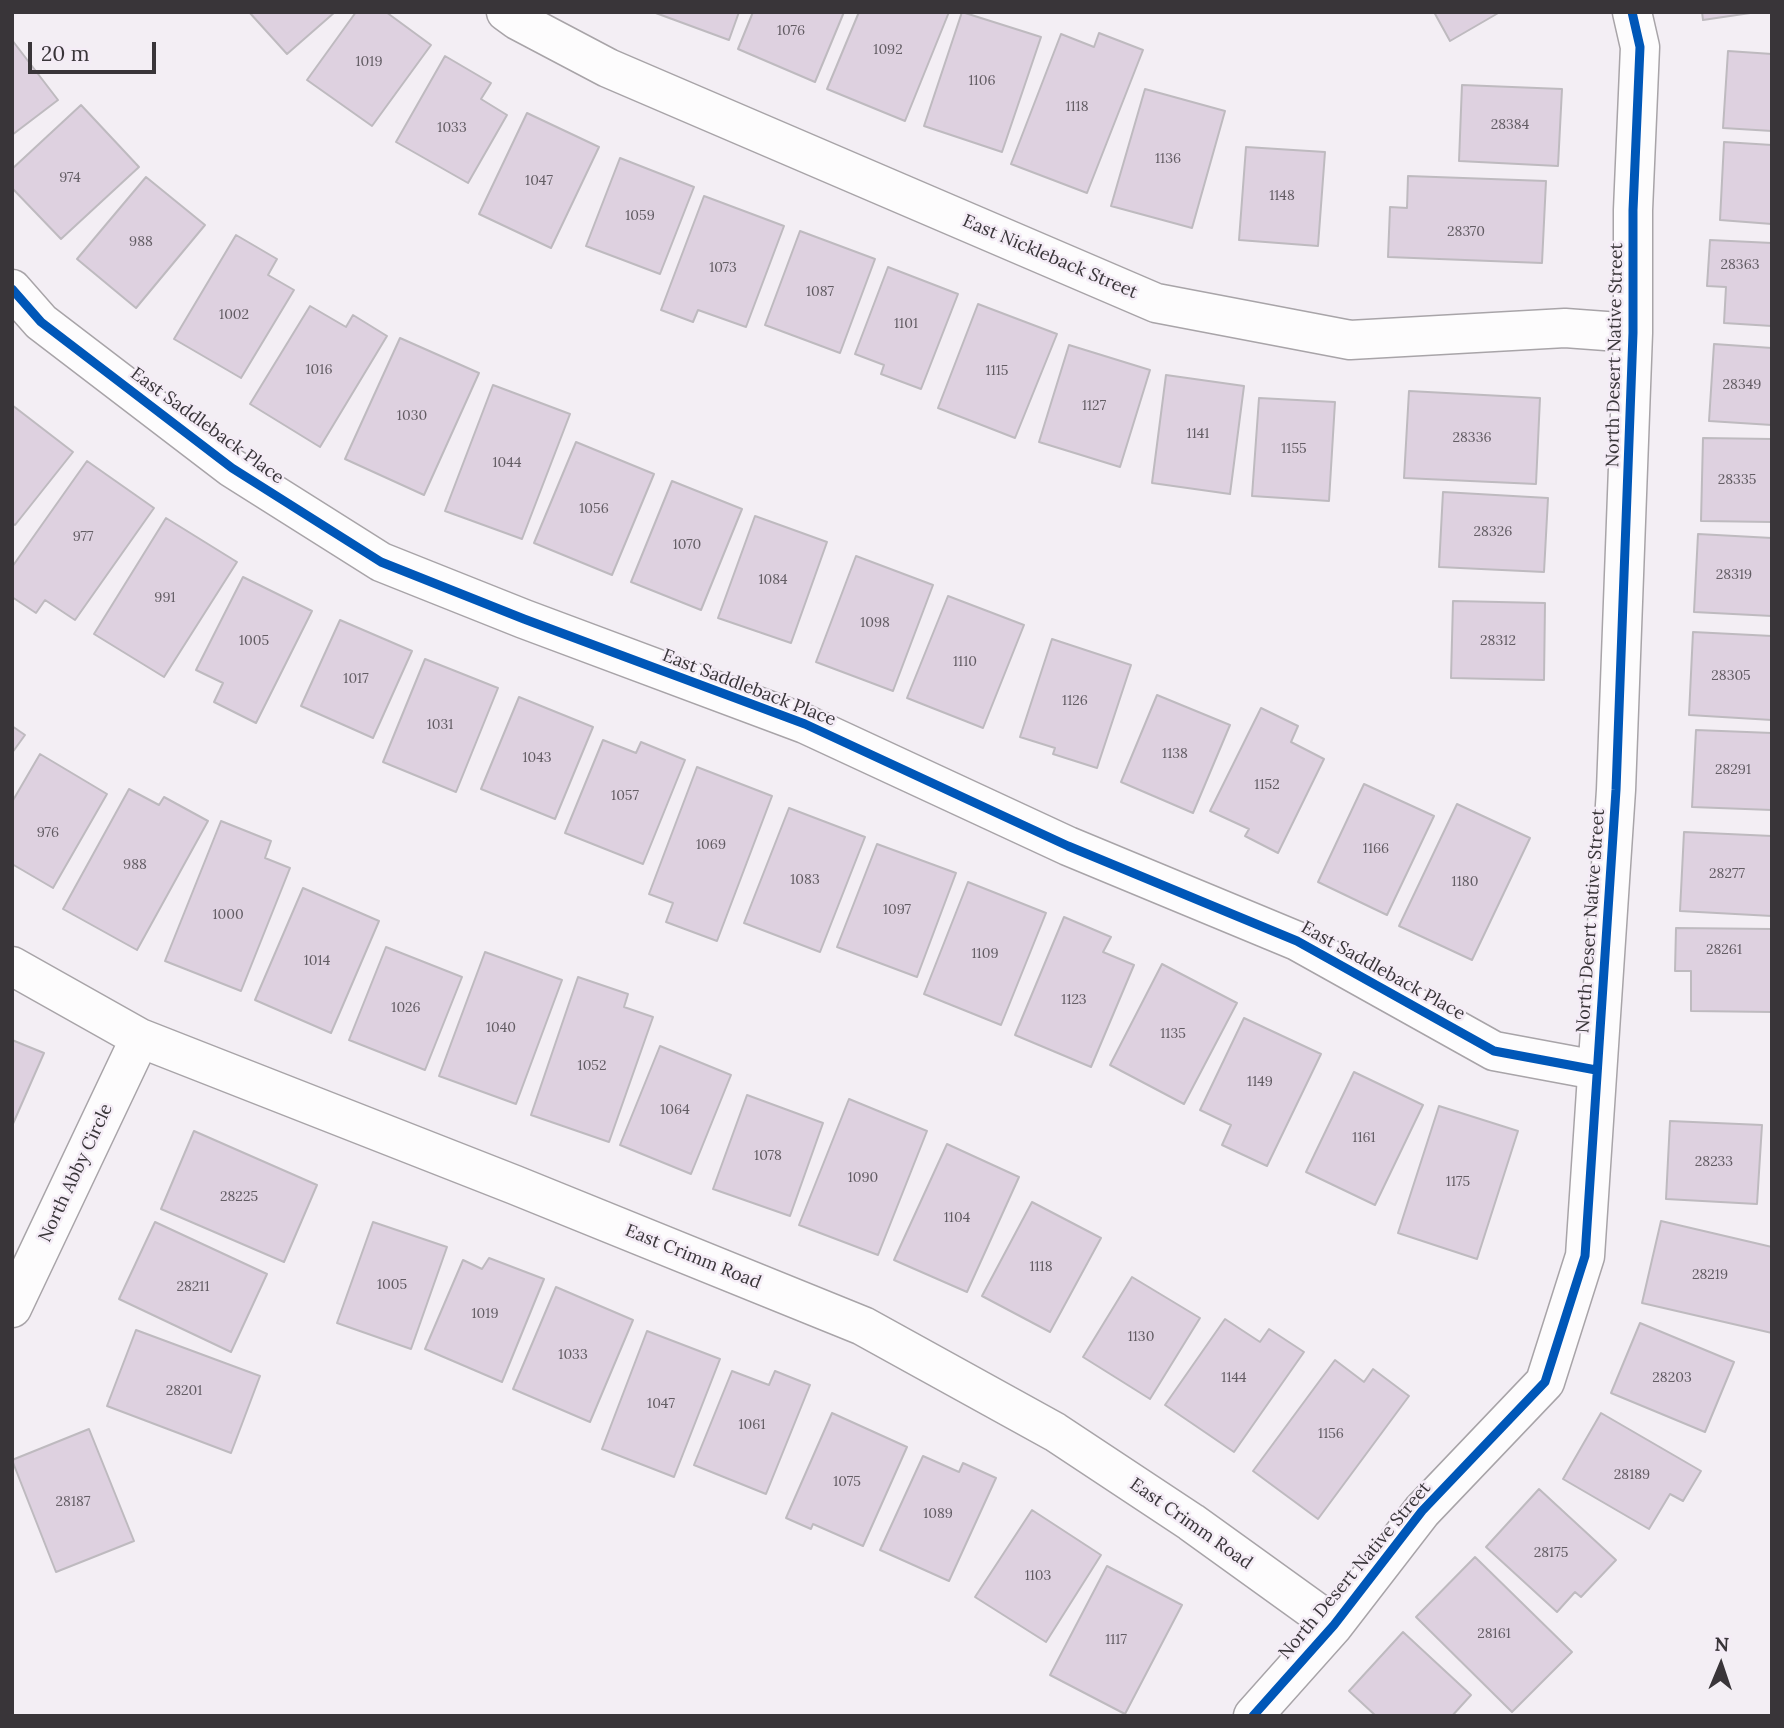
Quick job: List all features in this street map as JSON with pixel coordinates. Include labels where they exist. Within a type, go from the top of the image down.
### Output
[{"type":"street","name":"East Nickleback Street","points":[[506,12],[608,68],[1156,303],[1350,340],[1565,328],[1633,333]]},
{"type":"street","name":"North Desert Native Street","points":[[1253,1716],[1334,1625],[1422,1511],[1545,1382],[1585,1256],[1616,790],[1633,333],[1633,210],[1640,47],[1632,12]]},
{"type":"street","name":"East Saddleback Place","points":[[12,289],[41,322],[232,468],[381,562],[524,619],[805,724],[1068,846],[1297,941],[1494,1051],[1596,1070]]},
{"type":"street","name":"East Crimm Road","points":[[12,966],[140,1038],[863,1326],[1055,1432],[1191,1522],[1334,1625]]},
{"type":"street","name":"North Abby Circle","points":[[12,1308],[140,1038]]},
{"type":"building","points":[[249,12],[335,12],[287,54]]},
{"type":"building","points":[[356,12],[386,12],[431,45],[372,126],[307,80]]},
{"type":"building","points":[[653,12],[739,12],[729,40]]},
{"type":"building","points":[[753,12],[844,12],[815,82],[738,49]]},
{"type":"building","points":[[859,12],[949,12],[905,121],[827,89]]},
{"type":"building","points":[[962,12],[1041,37],[1002,152],[924,126]]},
{"type":"building","points":[[1434,12],[1500,12],[1450,41]]},
{"type":"building","points":[[1702,12],[1757,12],[1703,20]]},
{"type":"building","points":[[1099,33],[1143,50],[1087,193],[1011,164],[1061,34],[1094,47]]},
{"type":"building","points":[[12,40],[58,100],[12,135]]},
{"type":"building","points":[[1728,51],[1772,54],[1772,131],[1723,128]]},
{"type":"building","points":[[445,56],[491,83],[481,99],[507,115],[468,183],[396,142]]},
{"type":"building","points":[[1462,85],[1562,89],[1558,166],[1459,161]]},
{"type":"building","points":[[1145,89],[1225,111],[1192,228],[1111,206]]},
{"type":"building","points":[[81,105],[139,167],[61,239],[12,188],[12,169]]},
{"type":"building","points":[[527,113],[599,147],[551,248],[479,214]]},
{"type":"building","points":[[1724,142],[1772,145],[1772,224],[1720,220]]},
{"type":"building","points":[[1246,147],[1325,152],[1318,246],[1239,240]]},
{"type":"building","points":[[620,158],[694,187],[660,274],[586,246]]},
{"type":"building","points":[[1408,176],[1546,181],[1542,263],[1388,257],[1390,207],[1407,208]]},
{"type":"building","points":[[146,177],[205,225],[136,308],[77,259]]},
{"type":"building","points":[[704,196],[784,226],[746,327],[698,310],[693,322],[661,310]]},
{"type":"building","points":[[800,231],[875,259],[840,353],[765,325]]},
{"type":"building","points":[[236,235],[277,259],[268,275],[294,290],[241,378],[174,339]]},
{"type":"building","points":[[1710,240],[1772,243],[1772,326],[1724,323],[1726,287],[1707,286]]},
{"type":"building","points":[[888,267],[958,294],[921,389],[881,374],[884,365],[855,354]]},
{"type":"building","points":[[978,304],[1057,334],[1015,438],[938,408]]},
{"type":"building","points":[[310,306],[346,327],[353,315],[387,336],[320,447],[250,404]]},
{"type":"building","points":[[400,338],[479,373],[424,495],[345,459]]},
{"type":"building","points":[[1714,344],[1772,348],[1772,425],[1709,421]]},
{"type":"building","points":[[1069,345],[1150,370],[1120,467],[1039,442]]},
{"type":"building","points":[[1166,375],[1244,386],[1230,494],[1152,483]]},
{"type":"building","points":[[493,385],[570,414],[522,539],[445,511]]},
{"type":"building","points":[[1409,391],[1540,398],[1536,484],[1404,478]]},
{"type":"building","points":[[1259,398],[1335,402],[1329,501],[1252,496]]},
{"type":"building","points":[[12,405],[73,452],[15,525],[12,523]]},
{"type":"building","points":[[1703,438],[1772,439],[1772,522],[1701,521]]},
{"type":"building","points":[[576,442],[654,474],[612,575],[534,543]]},
{"type":"building","points":[[87,461],[154,508],[75,620],[45,600],[36,613],[12,597],[12,567]]},
{"type":"building","points":[[672,481],[742,509],[701,610],[631,582]]},
{"type":"building","points":[[1443,492],[1548,498],[1544,572],[1439,567]]},
{"type":"building","points":[[755,516],[827,542],[791,643],[718,618]]},
{"type":"building","points":[[166,518],[237,562],[164,677],[94,634]]},
{"type":"building","points":[[1698,534],[1772,538],[1772,616],[1694,612]]},
{"type":"building","points":[[856,556],[933,585],[893,691],[816,662]]},
{"type":"building","points":[[243,577],[312,611],[256,723],[214,702],[223,683],[196,670]]},
{"type":"building","points":[[948,596],[1024,625],[983,728],[907,698]]},
{"type":"building","points":[[1453,601],[1545,603],[1544,680],[1451,678]]},
{"type":"building","points":[[340,620],[412,651],[373,738],[301,706]]},
{"type":"building","points":[[1693,632],[1772,636],[1772,720],[1689,715]]},
{"type":"building","points":[[1052,639],[1131,665],[1097,768],[1053,754],[1055,748],[1020,737]]},
{"type":"building","points":[[425,659],[498,688],[456,792],[383,762]]},
{"type":"building","points":[[1157,695],[1230,725],[1193,813],[1121,782]]},
{"type":"building","points":[[519,697],[593,727],[555,819],[481,789]]},
{"type":"building","points":[[1261,708],[1298,726],[1291,742],[1324,759],[1278,853],[1245,836],[1249,829],[1210,811]]},
{"type":"building","points":[[12,726],[25,735],[12,753]]},
{"type":"building","points":[[1696,730],[1772,733],[1772,810],[1692,807]]},
{"type":"building","points":[[603,740],[636,753],[641,742],[685,760],[643,864],[565,833]]},
{"type":"building","points":[[40,754],[107,794],[53,888],[12,864],[12,802]]},
{"type":"building","points":[[697,767],[772,796],[717,941],[666,922],[673,903],[649,894]]},
{"type":"building","points":[[1364,784],[1434,816],[1387,915],[1318,882]]},
{"type":"building","points":[[129,789],[159,805],[164,797],[208,821],[137,950],[63,909]]},
{"type":"building","points":[[1457,804],[1530,838],[1472,960],[1399,926]]},
{"type":"building","points":[[789,808],[865,837],[820,952],[744,923]]},
{"type":"building","points":[[221,821],[271,841],[265,858],[290,868],[241,991],[165,961]]},
{"type":"building","points":[[1684,832],[1772,836],[1772,916],[1680,911]]},
{"type":"building","points":[[877,844],[956,873],[917,977],[837,947]]},
{"type":"building","points":[[968,882],[1046,913],[1001,1025],[924,994]]},
{"type":"building","points":[[303,888],[379,921],[331,1033],[255,1000]]},
{"type":"building","points":[[1064,917],[1111,937],[1103,952],[1134,965],[1091,1067],[1015,1035]]},
{"type":"building","points":[[1676,928],[1772,929],[1772,1012],[1691,1011],[1691,971],[1675,971]]},
{"type":"building","points":[[386,947],[462,977],[425,1070],[349,1040]]},
{"type":"building","points":[[485,952],[562,980],[516,1104],[439,1076]]},
{"type":"building","points":[[1162,964],[1237,1003],[1184,1104],[1110,1065]]},
{"type":"building","points":[[578,977],[628,994],[624,1007],[653,1017],[609,1142],[531,1115]]},
{"type":"building","points":[[1244,1018],[1321,1054],[1267,1166],[1222,1145],[1231,1125],[1200,1110]]},
{"type":"building","points":[[12,1040],[44,1053],[12,1126]]},
{"type":"building","points":[[660,1046],[731,1075],[691,1174],[620,1145]]},
{"type":"building","points":[[1354,1072],[1423,1105],[1375,1205],[1306,1172]]},
{"type":"building","points":[[747,1095],[823,1123],[790,1216],[713,1189]]},
{"type":"building","points":[[849,1099],[927,1131],[878,1255],[799,1225]]},
{"type":"building","points":[[1439,1106],[1518,1131],[1477,1259],[1398,1233]]},
{"type":"building","points":[[1670,1121],[1762,1125],[1757,1204],[1666,1199]]},
{"type":"building","points":[[194,1131],[317,1185],[284,1262],[161,1209]]},
{"type":"building","points":[[947,1144],[1019,1177],[967,1292],[894,1260]]},
{"type":"building","points":[[1032,1202],[1101,1238],[1050,1332],[982,1296]]},
{"type":"building","points":[[1661,1221],[1772,1247],[1772,1333],[1642,1303]]},
{"type":"building","points":[[155,1222],[267,1274],[231,1352],[119,1299]]},
{"type":"building","points":[[373,1222],[447,1247],[411,1349],[337,1323]]},
{"type":"building","points":[[489,1258],[544,1279],[502,1382],[425,1349],[463,1260],[482,1269]]},
{"type":"building","points":[[1132,1277],[1200,1318],[1150,1399],[1083,1357]]},
{"type":"building","points":[[556,1287],[633,1320],[590,1422],[513,1389]]},
{"type":"building","points":[[1225,1319],[1260,1342],[1269,1329],[1304,1352],[1234,1452],[1165,1405]]},
{"type":"building","points":[[1640,1323],[1734,1362],[1705,1432],[1611,1393]]},
{"type":"building","points":[[136,1330],[260,1376],[231,1453],[107,1406]]},
{"type":"building","points":[[647,1331],[720,1359],[674,1477],[602,1449]]},
{"type":"building","points":[[1335,1360],[1364,1382],[1373,1369],[1409,1396],[1318,1519],[1253,1471]]},
{"type":"building","points":[[732,1371],[769,1385],[775,1371],[810,1385],[766,1494],[694,1465]]},
{"type":"building","points":[[832,1413],[907,1447],[863,1546],[813,1524],[811,1529],[786,1518]]},
{"type":"building","points":[[1601,1413],[1701,1471],[1683,1501],[1670,1494],[1649,1529],[1563,1479]]},
{"type":"building","points":[[89,1429],[134,1541],[56,1572],[12,1460]]},
{"type":"building","points":[[923,1456],[959,1472],[963,1463],[996,1478],[949,1581],[880,1550]]},
{"type":"building","points":[[1539,1489],[1616,1560],[1581,1597],[1575,1592],[1557,1612],[1486,1547]]},
{"type":"building","points":[[1032,1510],[1101,1555],[1046,1642],[975,1597]]},
{"type":"building","points":[[1475,1557],[1572,1652],[1512,1712],[1416,1617]]},
{"type":"building","points":[[1107,1566],[1182,1605],[1125,1714],[1050,1675]]},
{"type":"building","points":[[1403,1632],[1471,1695],[1452,1716],[1376,1716],[1349,1691]]},
{"type":"cycle path","points":[[1253,1716],[1334,1625],[1422,1511],[1545,1382],[1585,1256],[1616,790],[1633,333],[1633,210],[1640,47],[1632,12]]},
{"type":"cycle path","points":[[12,289],[41,322],[232,468],[381,562],[524,619],[805,724],[1068,846],[1297,941],[1494,1051],[1596,1070]]}]
